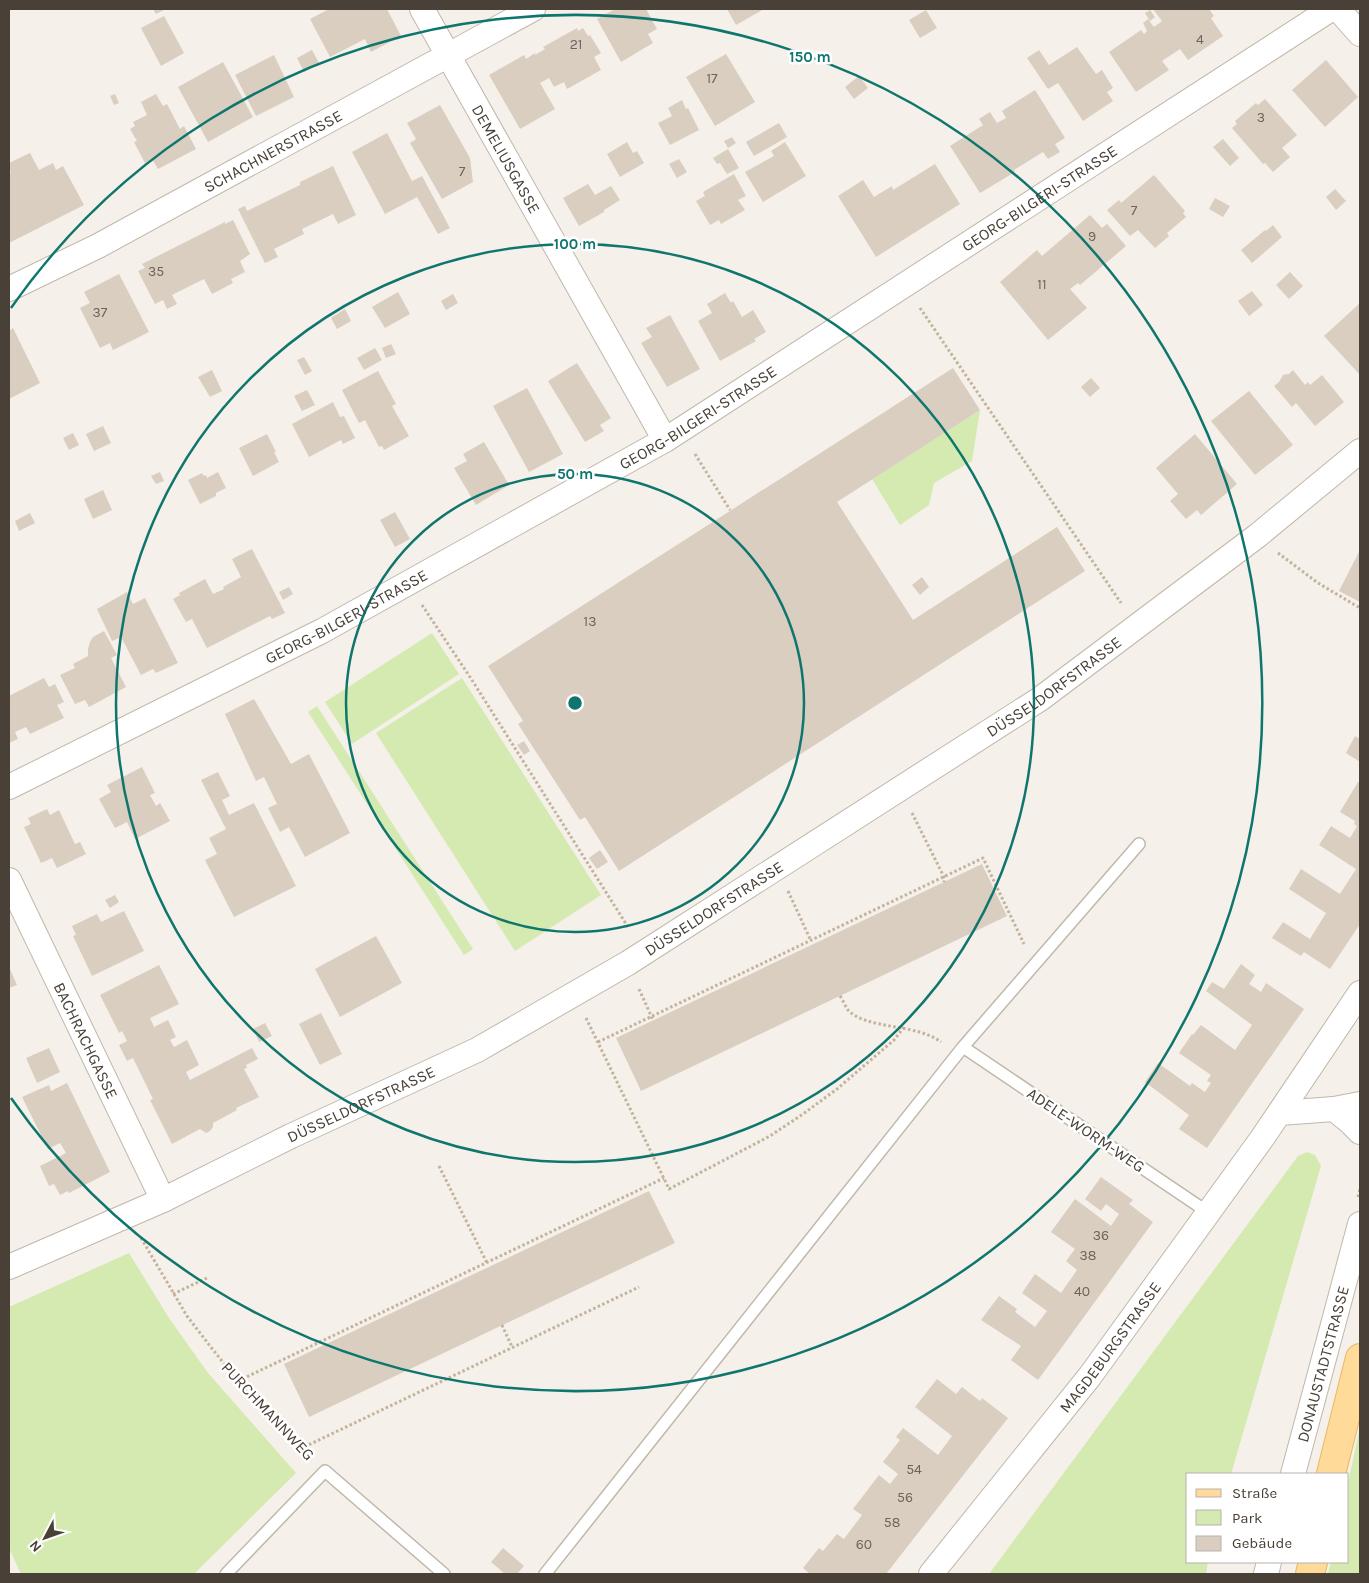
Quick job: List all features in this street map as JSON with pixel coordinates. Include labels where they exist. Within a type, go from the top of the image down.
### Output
[{"type":"main road","points":[[1331,1473],[1360,1358]]},
{"type":"street","name":"DEMELIUSGASSE","points":[[422,9],[665,440]]},
{"type":"street","name":"SCHACHNERSTRASSE","points":[[9,289],[98,246],[533,9]]},
{"type":"street","name":"GEORG-BILGERI-STRASSE","points":[[9,787],[322,631],[665,440],[1331,9]]},
{"type":"street","points":[[1338,9],[1360,34]]},
{"type":"street","name":"DÜSSELDORFSTRASSE","points":[[9,1267],[163,1200],[290,1136],[477,1050],[628,963],[1040,699],[1257,536],[1360,451]]},
{"type":"street","name":"BACHRACHGASSE","points":[[9,880],[163,1200]]},
{"type":"street","name":"MAGDEBURGSTRASSE","points":[[930,1574],[1090,1376],[1209,1214],[1280,1113],[1360,993]]},
{"type":"street","points":[[1280,1113],[1334,1109],[1360,1104]]},
{"type":"street","points":[[1334,1109],[1360,1132]]},
{"type":"street","name":"DONAUSTADTSTRASSE","points":[[1293,1473],[1360,1224]]},
{"type":"lane","points":[[545,1574],[960,1051],[1139,844]]},
{"type":"lane","name":"ADELE-WORM-WEG","points":[[960,1051],[1209,1214]]},
{"type":"lane","points":[[226,1574],[325,1471]]},
{"type":"lane","name":"PURCHMANNWEG","points":[[325,1471],[444,1574]]},
{"type":"path","points":[[918,305],[1121,603]]},
{"type":"path","points":[[691,447],[730,510]]},
{"type":"path","points":[[1273,549],[1318,583],[1360,608]]},
{"type":"path","points":[[420,602],[470,677],[628,927]]},
{"type":"path","points":[[909,806],[944,877],[944,882]]},
{"type":"path","points":[[598,1042],[797,950],[811,940],[870,915],[983,858],[1034,966]]},
{"type":"path","points":[[785,883],[811,940]]},
{"type":"path","points":[[637,984],[652,1018]]},
{"type":"path","points":[[840,996],[848,1009],[862,1018],[872,1022],[918,1031],[960,1051]]},
{"type":"path","points":[[585,1016],[669,1189],[770,1136],[837,1089],[894,1040],[904,1027]]},
{"type":"path","points":[[440,1166],[487,1263]]},
{"type":"path","points":[[238,1381],[392,1311],[664,1178]]},
{"type":"path","points":[[610,1204],[612,1209]]},
{"type":"path","name":"PURCHMANNWEG","points":[[128,1216],[187,1316],[238,1381],[300,1449],[325,1471]]},
{"type":"path","points":[[173,1294],[209,1277]]},
{"type":"path","points":[[300,1449],[639,1287]]},
{"type":"path","points":[[502,1326],[512,1347]]},
{"type":"green space","points":[[980,410],[972,461],[934,483],[929,505],[900,525],[872,479]]},
{"type":"green space","points":[[432,633],[459,674],[352,744],[325,702]]},
{"type":"green space","points":[[462,678],[601,895],[515,951],[376,733]]},
{"type":"green space","points":[[317,706],[473,949],[464,955],[308,712]]},
{"type":"green space","points":[[1307,1152],[1315,1155],[1321,1166],[1231,1473],[1186,1473],[1186,1563],[1208,1563],[1206,1574],[989,1574],[1298,1156]]},
{"type":"green space","points":[[129,1253],[169,1318],[208,1373],[296,1473],[194,1574],[21,1574],[9,1548],[9,1307]]},
{"type":"green space","points":[[1360,1427],[1360,1574],[1328,1574],[1331,1563],[1349,1563],[1349,1478]]},
{"type":"building","points":[[153,9],[166,9],[156,14]]},
{"type":"building","points":[[329,9],[387,9],[401,36],[371,52],[365,39],[330,57],[310,19]]},
{"type":"building","points":[[615,9],[646,9],[657,29],[648,34],[653,43],[621,62],[597,19]]},
{"type":"building","points":[[727,9],[764,9],[736,25]]},
{"type":"building","points":[[1153,9],[1209,9],[1214,16],[1211,18],[1223,36],[1188,60],[1180,49],[1162,61],[1169,70],[1136,92],[1109,52],[1141,30],[1144,34],[1147,31],[1143,23],[1148,19],[1154,27],[1162,21]]},
{"type":"building","points":[[926,10],[937,28],[920,38],[909,20]]},
{"type":"building","points":[[1150,10],[1155,17],[1150,21],[1145,13]]},
{"type":"building","points":[[164,16],[184,53],[161,66],[141,28]]},
{"type":"building","points":[[577,28],[578,31],[583,28],[588,36],[590,35],[601,53],[594,57],[601,70],[567,89],[564,82],[554,87],[549,78],[540,83],[555,109],[520,129],[489,75],[524,55],[526,59],[535,53],[535,55],[545,49],[543,47]]},
{"type":"building","points":[[1077,47],[1096,74],[1102,70],[1113,88],[1107,92],[1113,101],[1083,121],[1058,83],[1048,89],[1027,58],[1039,50],[1049,65]]},
{"type":"building","points":[[312,50],[319,63],[304,72],[297,58]]},
{"type":"building","points":[[726,54],[755,102],[715,126],[686,77]]},
{"type":"building","points":[[274,55],[294,97],[256,116],[235,75]]},
{"type":"building","points":[[1326,60],[1358,97],[1325,127],[1292,90]]},
{"type":"building","points":[[223,62],[253,117],[208,142],[178,87]]},
{"type":"building","points":[[859,76],[868,88],[854,99],[845,87]]},
{"type":"building","points":[[1035,90],[1065,138],[1055,144],[1060,152],[1048,159],[1043,152],[980,193],[950,146],[983,125],[979,119],[990,112],[997,123],[1006,118],[1002,111]]},
{"type":"building","points":[[115,94],[119,103],[114,105],[110,96]]},
{"type":"building","points":[[156,94],[163,106],[167,104],[180,129],[184,126],[196,149],[158,169],[152,159],[145,163],[134,142],[137,141],[130,129],[135,126],[133,122],[147,115],[141,102]]},
{"type":"building","points":[[1265,99],[1297,135],[1282,148],[1290,157],[1273,172],[1265,163],[1263,164],[1232,128],[1237,124],[1235,121],[1256,103],[1258,105]]},
{"type":"building","points":[[682,100],[699,130],[670,145],[658,123],[672,116],[668,108]]},
{"type":"building","points":[[440,105],[470,158],[473,182],[442,199],[410,143],[416,139],[407,123]]},
{"type":"building","points":[[779,123],[787,137],[754,156],[746,142]]},
{"type":"building","points":[[387,133],[412,181],[422,176],[450,228],[438,234],[417,197],[385,214],[352,152]]},
{"type":"building","points":[[732,137],[736,143],[728,148],[724,141]]},
{"type":"building","points":[[1223,139],[1239,158],[1230,166],[1213,147]]},
{"type":"building","points":[[627,142],[633,153],[637,151],[644,163],[620,177],[607,154]]},
{"type":"building","points":[[785,142],[806,176],[763,202],[745,172],[774,156],[771,151]]},
{"type":"building","points":[[728,149],[739,168],[727,174],[720,163],[717,164],[713,158]]},
{"type":"building","points":[[30,153],[39,170],[53,163],[56,170],[63,166],[84,205],[9,243],[9,174],[11,173],[9,163]]},
{"type":"building","points":[[679,159],[687,172],[677,178],[669,164]]},
{"type":"building","points":[[935,164],[960,204],[876,257],[838,196],[863,180],[874,197],[892,186],[893,190]]},
{"type":"building","points":[[333,166],[356,215],[338,224],[333,214],[302,229],[304,234],[274,249],[278,257],[265,263],[238,209],[245,206],[247,211],[300,185],[300,182]]},
{"type":"building","points":[[734,174],[746,196],[738,200],[745,210],[721,224],[719,220],[710,225],[696,201],[705,196],[703,192]]},
{"type":"building","points":[[1154,175],[1185,211],[1183,213],[1186,217],[1167,233],[1169,236],[1155,248],[1138,230],[1130,236],[1107,210],[1119,200],[1121,203]]},
{"type":"building","points":[[588,184],[595,195],[611,186],[620,200],[604,210],[604,212],[579,226],[563,198]]},
{"type":"building","points":[[1335,189],[1346,201],[1336,210],[1326,197]]},
{"type":"building","points":[[1215,198],[1230,206],[1223,217],[1209,209]]},
{"type":"building","points":[[1090,215],[1102,228],[1107,224],[1126,246],[1080,285],[1078,283],[1070,289],[1087,308],[1048,340],[1000,282],[1037,250],[1042,256]]},
{"type":"building","points":[[233,220],[250,254],[240,261],[245,272],[231,279],[233,283],[212,294],[204,279],[172,295],[177,304],[167,309],[163,300],[155,304],[138,271],[145,268],[142,264],[225,222],[225,224]]},
{"type":"building","points":[[1273,225],[1282,237],[1252,263],[1241,250]]},
{"type":"building","points":[[1290,272],[1303,286],[1289,299],[1276,285]]},
{"type":"building","points":[[119,274],[149,332],[113,350],[110,343],[100,348],[80,308],[90,303],[84,292]]},
{"type":"building","points":[[1252,291],[1263,305],[1249,316],[1238,301]]},
{"type":"building","points":[[398,292],[410,314],[385,328],[372,307]]},
{"type":"building","points":[[725,293],[731,303],[733,301],[742,317],[753,310],[766,332],[754,339],[756,341],[720,361],[698,321],[712,313],[707,304]]},
{"type":"building","points":[[453,294],[458,303],[446,310],[441,301]]},
{"type":"building","points":[[1360,303],[1360,375],[1324,336]]},
{"type":"building","points":[[345,309],[351,321],[337,329],[331,318]]},
{"type":"building","points":[[670,315],[700,369],[667,387],[641,343],[652,337],[646,328]]},
{"type":"building","points":[[13,328],[40,383],[9,399],[9,331]]},
{"type":"building","points":[[391,344],[396,354],[386,358],[382,348]]},
{"type":"building","points":[[375,348],[382,360],[364,370],[357,358]]},
{"type":"building","points":[[304,357],[312,371],[305,375],[297,360]]},
{"type":"building","points":[[577,363],[611,418],[600,425],[604,431],[585,442],[548,381]]},
{"type":"building","points":[[953,368],[980,410],[837,502],[913,620],[1057,527],[1085,571],[619,871],[585,817],[580,820],[518,724],[523,721],[488,666]]},
{"type":"building","points":[[212,370],[222,391],[210,397],[198,377]]},
{"type":"building","points":[[1293,370],[1305,385],[1308,382],[1310,385],[1322,375],[1344,402],[1315,426],[1296,403],[1292,407],[1274,386],[1283,375],[1289,374]]},
{"type":"building","points":[[378,371],[396,404],[392,406],[409,436],[384,450],[382,446],[379,447],[365,420],[359,423],[342,390]]},
{"type":"building","points":[[1091,378],[1100,388],[1090,397],[1081,387]]},
{"type":"building","points":[[527,388],[563,454],[529,472],[493,406]]},
{"type":"building","points":[[307,390],[315,405],[302,411],[294,396]]},
{"type":"building","points":[[1249,391],[1293,445],[1255,475],[1211,421]]},
{"type":"building","points":[[333,402],[340,417],[344,416],[355,438],[343,444],[341,440],[309,457],[292,424]]},
{"type":"building","points":[[103,426],[111,443],[94,451],[86,434]]},
{"type":"building","points":[[73,433],[79,445],[69,450],[63,438]]},
{"type":"building","points":[[267,434],[279,462],[253,476],[239,448]]},
{"type":"building","points":[[1195,434],[1237,484],[1201,515],[1197,510],[1186,519],[1170,501],[1178,494],[1156,468]]},
{"type":"building","points":[[484,442],[509,485],[476,505],[454,468],[467,461],[463,454]]},
{"type":"building","points":[[160,472],[164,481],[156,484],[151,476]]},
{"type":"building","points":[[218,472],[226,488],[216,493],[216,496],[200,504],[188,480],[202,473],[207,478]]},
{"type":"building","points":[[103,490],[112,510],[93,519],[84,499]]},
{"type":"building","points":[[395,512],[410,539],[395,547],[380,520]]},
{"type":"building","points":[[30,513],[35,523],[19,531],[15,521]]},
{"type":"building","points":[[252,549],[285,613],[272,619],[270,616],[207,648],[192,619],[186,622],[173,599],[180,595],[179,593],[205,579],[213,594],[224,589],[223,587],[241,577],[232,559]]},
{"type":"building","points":[[1360,550],[1360,602],[1339,591]]},
{"type":"building","points":[[922,577],[929,587],[920,595],[912,585]]},
{"type":"building","points":[[289,587],[293,594],[283,600],[279,592]]},
{"type":"building","points":[[127,592],[133,604],[145,598],[178,663],[156,673],[153,669],[141,675],[121,637],[112,641],[97,609]]},
{"type":"building","points":[[104,631],[117,655],[111,658],[126,687],[89,707],[85,700],[75,704],[60,675],[75,668],[73,664],[88,656],[88,649],[93,637]]},
{"type":"building","points":[[44,678],[49,687],[55,684],[64,702],[57,705],[64,718],[30,734],[26,727],[15,732],[18,739],[9,743],[9,696]]},
{"type":"building","points":[[254,699],[291,764],[309,754],[350,833],[305,857],[289,827],[280,832],[268,808],[277,804],[264,777],[256,781],[225,714]]},
{"type":"building","points":[[1355,736],[1360,739],[1360,762],[1346,753]]},
{"type":"building","points":[[524,741],[530,751],[524,755],[517,745]]},
{"type":"building","points":[[142,767],[155,793],[150,795],[156,806],[160,803],[170,821],[135,839],[127,822],[115,828],[99,799],[111,792],[107,785]]},
{"type":"building","points":[[218,772],[230,796],[222,800],[229,815],[254,803],[296,886],[234,917],[205,860],[217,854],[209,838],[226,829],[201,780]]},
{"type":"building","points":[[1358,782],[1360,783],[1360,924],[1330,969],[1304,952],[1301,956],[1272,938],[1283,922],[1310,939],[1326,913],[1289,889],[1301,869],[1340,894],[1356,869],[1319,845],[1331,826],[1350,838],[1357,826],[1354,824],[1355,821],[1340,812]]},
{"type":"building","points":[[47,809],[50,815],[59,810],[75,844],[80,842],[86,854],[57,868],[52,858],[41,863],[24,827],[31,824],[28,818]]},
{"type":"building","points":[[600,850],[608,862],[597,869],[589,858]]},
{"type":"building","points":[[982,864],[1007,916],[641,1091],[616,1038]]},
{"type":"building","points":[[115,895],[119,902],[110,908],[105,900]]},
{"type":"building","points":[[124,911],[144,951],[92,976],[73,936],[76,935],[72,926],[97,914],[101,922]]},
{"type":"building","points":[[376,936],[402,983],[340,1017],[315,969]]},
{"type":"building","points":[[1241,964],[1255,975],[1249,984],[1261,992],[1266,983],[1304,1009],[1207,1148],[1179,1129],[1189,1115],[1145,1082],[1158,1063],[1190,1086],[1192,1083],[1205,1092],[1211,1083],[1207,1081],[1211,1075],[1179,1053],[1192,1034],[1201,1025],[1235,1050],[1252,1025],[1206,991],[1212,982],[1224,989]]},
{"type":"building","points":[[159,965],[179,1004],[150,1018],[154,1027],[168,1020],[176,1037],[170,1040],[174,1047],[187,1040],[199,1065],[186,1072],[190,1080],[252,1048],[258,1059],[246,1065],[247,1068],[244,1069],[259,1097],[236,1108],[237,1110],[213,1123],[210,1131],[206,1133],[200,1129],[172,1144],[150,1100],[153,1099],[133,1058],[127,1061],[119,1045],[127,1041],[122,1031],[119,1033],[100,995]]},
{"type":"building","points":[[9,967],[17,985],[9,988]]},
{"type":"building","points":[[321,1013],[342,1054],[320,1065],[299,1024]]},
{"type":"building","points":[[265,1023],[272,1036],[259,1042],[253,1029]]},
{"type":"building","points":[[49,1048],[60,1072],[37,1083],[26,1058]]},
{"type":"building","points":[[67,1083],[110,1172],[69,1193],[68,1191],[60,1195],[54,1184],[49,1186],[40,1166],[66,1153],[60,1143],[48,1149],[22,1097],[49,1085],[51,1091]]},
{"type":"building","points":[[1101,1177],[1133,1200],[1129,1204],[1153,1222],[1038,1380],[1011,1360],[1021,1346],[981,1320],[999,1296],[1017,1309],[1015,1312],[1035,1327],[1047,1311],[1022,1293],[1035,1274],[1061,1293],[1077,1270],[1066,1261],[1075,1249],[1051,1232],[1075,1199],[1111,1226],[1119,1214],[1106,1204],[1101,1211],[1085,1199]]},
{"type":"building","points":[[649,1191],[675,1243],[309,1417],[284,1364]]},
{"type":"building","points":[[937,1379],[956,1394],[962,1387],[980,1401],[982,1398],[1008,1418],[886,1574],[810,1574],[803,1568],[819,1548],[823,1551],[837,1534],[844,1539],[862,1515],[853,1509],[879,1475],[890,1484],[898,1474],[883,1462],[900,1440],[896,1437],[903,1428],[938,1455],[952,1436],[915,1407]]},
{"type":"building","points":[[503,1548],[524,1566],[517,1574],[505,1574],[491,1562]]}]
